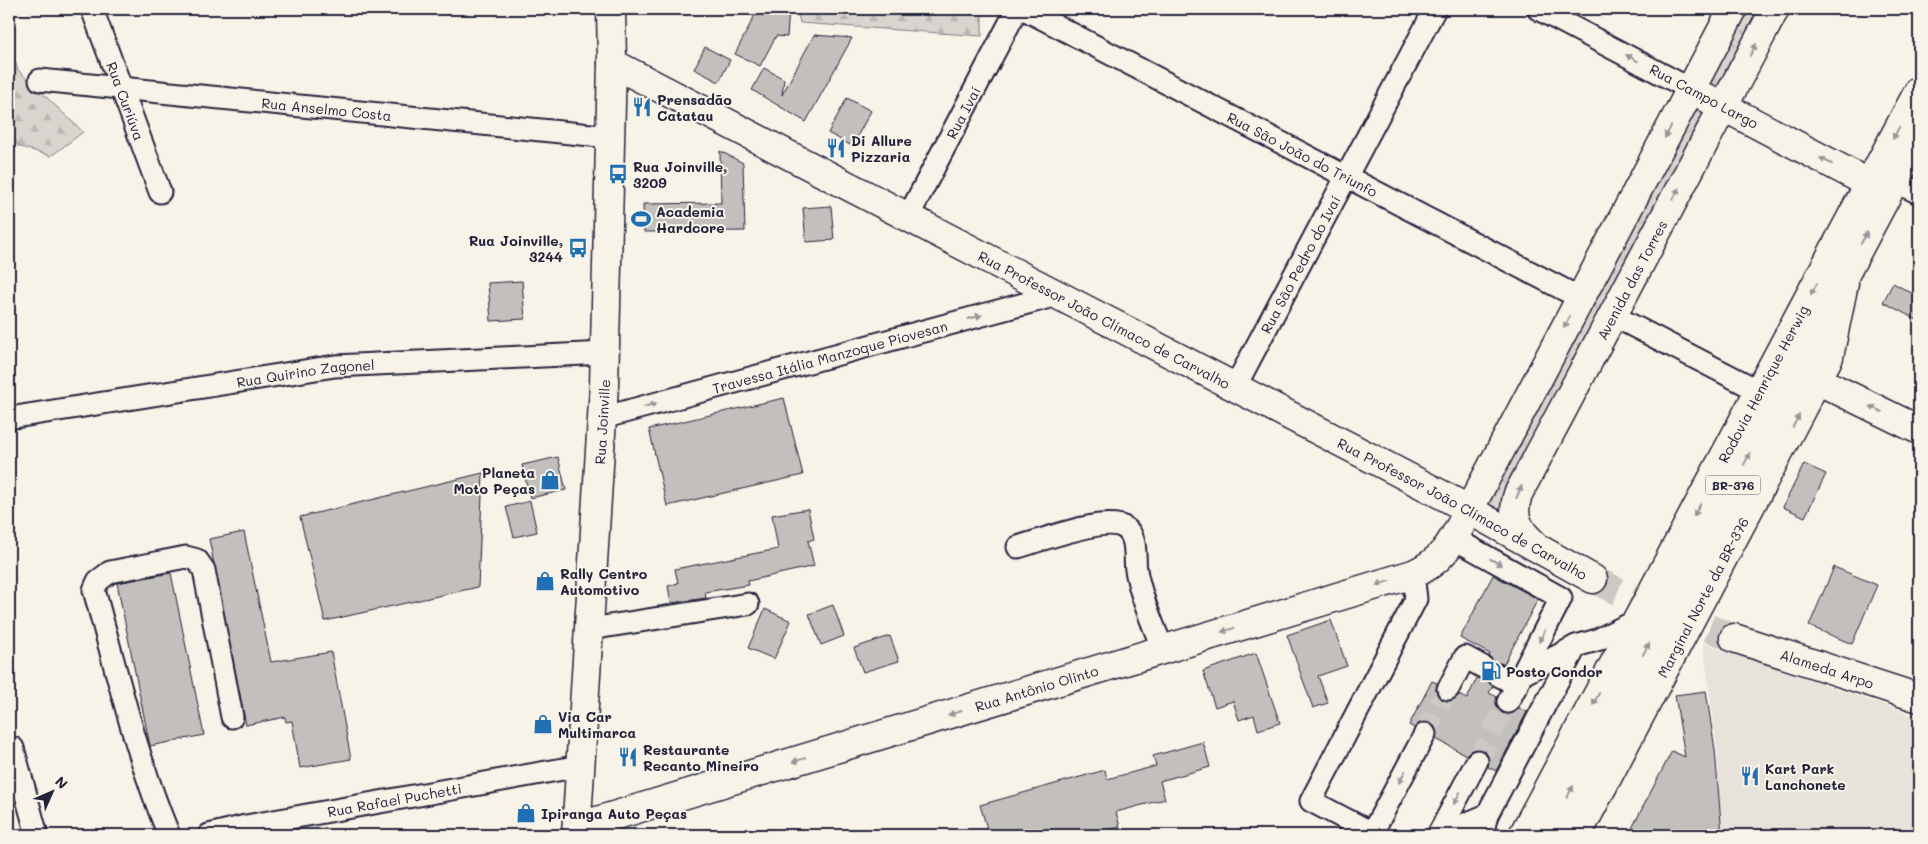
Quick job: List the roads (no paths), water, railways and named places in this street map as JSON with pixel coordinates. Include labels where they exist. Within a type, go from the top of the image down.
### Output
[{"type":"main road","name":"Rua Joinville","points":[[576,831],[590,629],[605,353],[611,137],[611,9]]},
{"type":"main road","points":[[1469,510],[1733,9]]},
{"type":"main road","name":"Avenida das Torres","points":[[1538,549],[1519,528],[1514,516],[1518,494],[1775,9]]},
{"type":"main road","name":"Rua Professor João Clímaco de Carvalho","points":[[612,63],[1469,510],[1593,579]]},
{"type":"main road","name":"Rua Campo Largo","points":[[1690,89],[1723,107],[1882,182]]},
{"type":"main road","name":"Rodovia Henrique Herwig","points":[[1547,835],[1847,271],[1919,90]]},
{"type":"main road","name":"Rodovia Henrique Herwig","points":[[1523,835],[1759,391],[1882,182],[1919,135]]},
{"type":"main road","name":"Marginal Norte da BR-376","points":[[1577,835],[1829,357],[1847,271]]},
{"type":"main road","points":[[1817,380],[1919,430]]},
{"type":"main road","name":"Rua Antônio Olinto","points":[[576,831],[1413,574],[1437,561],[1469,510]]},
{"type":"main road","name":"Alameda Arpo","points":[[1734,638],[1919,698]]},
{"type":"street","name":"Rua Curiúva","points":[[92,9],[160,192]]},
{"type":"street","name":"Rua Ivaí","points":[[908,217],[1017,9]]},
{"type":"street","name":"Rua São João do Triunfo","points":[[1024,9],[1580,298]]},
{"type":"street","name":"Rua São Pedro do Ivaí","points":[[1235,388],[1435,9]]},
{"type":"street","name":"Rua Campo Largo","points":[[1538,9],[1690,89]]},
{"type":"street","name":"Rua Anselmo Costa","points":[[40,80],[122,90],[611,137]]},
{"type":"street","points":[[1882,182],[1919,193]]},
{"type":"street","name":"Travessa Itália Manzoque Piovesan","points":[[602,418],[1057,295]]},
{"type":"street","points":[[1612,315],[1759,391]]},
{"type":"street","name":"Rua Quirino Zagonel","points":[[9,418],[335,366],[605,353]]},
{"type":"street","points":[[1018,547],[1099,526],[1115,524],[1124,527],[1130,533],[1134,543],[1136,570],[1163,650]]},
{"type":"street","points":[[1453,538],[1561,598],[1506,681]]},
{"type":"street","points":[[169,835],[154,799],[133,731],[94,590],[98,581],[110,572],[186,557],[197,560],[204,570],[232,718]]},
{"type":"street","points":[[1413,574],[1416,599],[1311,801],[1374,834],[1425,734]]},
{"type":"street","points":[[590,629],[748,604]]},
{"type":"street","points":[[1506,681],[1576,646],[1597,640],[1638,620]]},
{"type":"street","points":[[1438,835],[1484,825],[1576,646]]},
{"type":"street","points":[[1448,689],[1465,658],[1506,681]]},
{"type":"street","points":[[13,748],[14,772],[37,835]]},
{"type":"street","points":[[1438,835],[1477,761]]},
{"type":"street","name":"Rua Rafael Puchetti","points":[[209,835],[246,826],[580,766]]},
{"type":"tunnel","points":[[1593,579],[1617,591],[1734,638]]},
{"type":"tunnel","points":[[1425,734],[1448,689]]},
{"type":"tunnel","points":[[1477,761],[1508,702]]},
{"type":"place","name":"Prensadão Catatau","points":[[642,107]]},
{"type":"place","name":"Di Allure Pizzaria","points":[[836,148]]},
{"type":"place","name":"Rua Joinville, 3209","points":[[618,174]]},
{"type":"place","name":"Academia Hardcore","points":[[641,219]]},
{"type":"place","name":"Rua Joinville, 3244","points":[[578,248]]},
{"type":"place","name":"Planeta Moto Peças","points":[[550,480]]},
{"type":"place","name":"Rally Centro Automotivo","points":[[545,581]]},
{"type":"place","name":"Posto Condor","points":[[1491,671]]},
{"type":"place","name":"Via Car Multimarca","points":[[543,724]]},
{"type":"place","name":"Restaurante Recanto Mineiro","points":[[628,757]]},
{"type":"place","name":"Kart Park Lanchonete","points":[[1750,776]]},
{"type":"place","name":"Ipiranga Auto Peças","points":[[526,813]]}]
